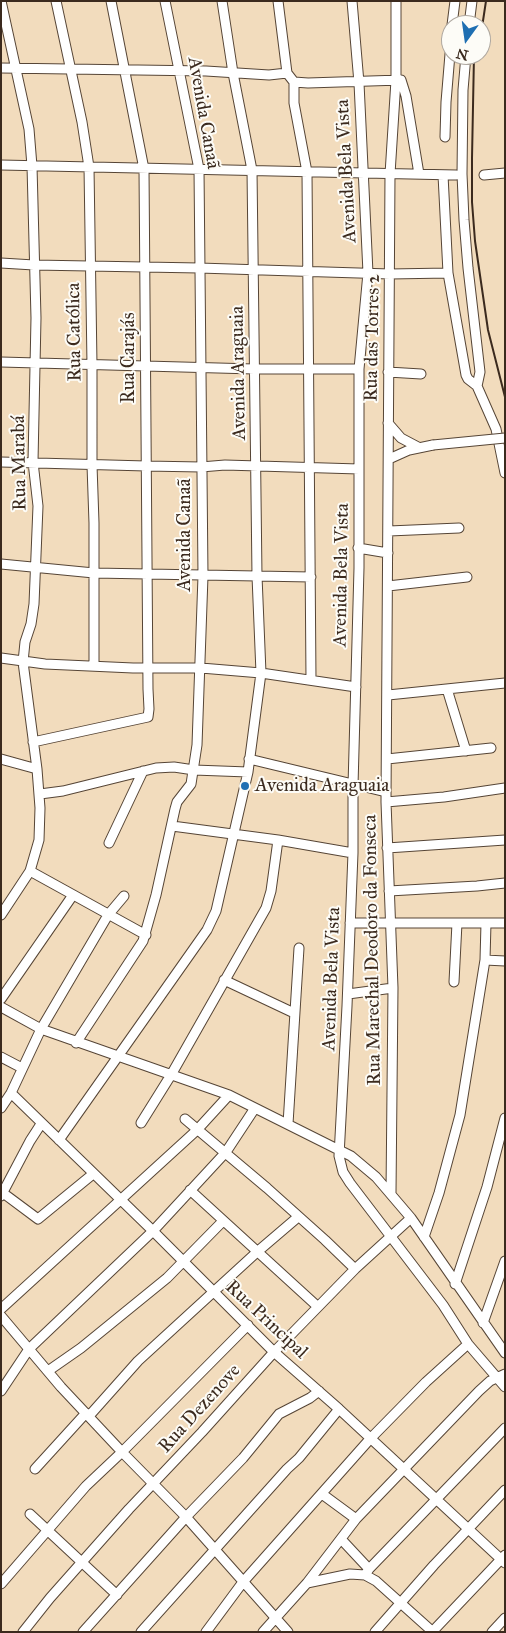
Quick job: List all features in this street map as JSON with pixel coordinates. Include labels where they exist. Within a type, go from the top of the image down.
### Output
[{"type":"street","name":"Rua Marabá","points":[[1,915],[30,871],[39,840],[40,794],[23,662],[25,642],[33,616],[38,506],[33,462],[36,318],[32,166],[29,129],[2,1]]},
{"type":"street","name":"Rua Católica","points":[[56,1],[82,122],[89,167],[94,666]]},
{"type":"street","name":"Rua Carajás","points":[[33,742],[148,717],[150,704],[144,366],[144,169],[111,1]]},
{"type":"street","name":"Avenida Canaã","points":[[76,1042],[142,945],[146,935],[177,802],[191,784],[197,745],[203,576],[199,169],[166,1]]},
{"type":"street","name":"Avenida Araguaia","points":[[59,1140],[207,930],[216,910],[248,772],[261,673],[257,576],[252,170],[233,73],[222,1]]},
{"type":"street","points":[[278,1],[287,73],[294,82],[294,103],[307,172],[311,680]]},
{"type":"street","name":"Avenida Bela Vista","points":[[352,1],[360,83],[368,273],[360,369],[359,568],[353,853],[348,994],[339,1149],[340,1163],[346,1177],[443,1305],[468,1344],[501,1376],[505,1387]]},
{"type":"street","name":"Rua das Torres 2","points":[[388,586],[390,174],[396,80],[396,1]]},
{"type":"street","points":[[453,15],[455,1]]},
{"type":"street","points":[[470,15],[472,1]]},
{"type":"street","points":[[445,137],[449,65]]},
{"type":"street","points":[[465,65],[462,174],[468,268],[480,372],[477,386]]},
{"type":"street","points":[[1,68],[179,71],[269,75],[287,73]]},
{"type":"street","points":[[294,82],[360,83],[401,80],[419,174]]},
{"type":"street","points":[[1,165],[456,175]]},
{"type":"street","points":[[484,175],[505,174]]},
{"type":"street","points":[[443,175],[448,273],[466,375],[477,386],[496,429],[505,473]]},
{"type":"street","points":[[1,263],[34,266],[309,270],[390,274],[448,273]]},
{"type":"street","points":[[1,362],[200,368],[360,369]]},
{"type":"street","points":[[388,372],[421,374]]},
{"type":"street","points":[[388,423],[401,438],[419,447]]},
{"type":"street","points":[[389,459],[419,447],[505,438]]},
{"type":"street","points":[[1,462],[359,469]]},
{"type":"street","points":[[389,531],[459,528]]},
{"type":"street","points":[[358,548],[388,552]]},
{"type":"street","points":[[1,564],[94,573],[311,577]]},
{"type":"street","points":[[388,586],[467,577]]},
{"type":"street","name":"Rua Marechal Deodoro da Fonseca","points":[[388,586],[386,802],[394,988],[391,1193]]},
{"type":"street","points":[[1,658],[23,662],[94,666],[201,668],[261,673],[356,687]]},
{"type":"street","points":[[388,695],[505,683]]},
{"type":"street","points":[[447,688],[466,751]]},
{"type":"street","points":[[387,759],[491,748]]},
{"type":"street","points":[[1,759],[37,769]]},
{"type":"street","points":[[249,759],[344,782],[353,786],[386,792]]},
{"type":"street","points":[[40,794],[63,791],[156,768],[174,766],[194,770],[248,772]]},
{"type":"street","points":[[109,842],[143,771]]},
{"type":"street","points":[[386,802],[444,798],[505,788]]},
{"type":"street","points":[[172,826],[278,840],[353,853]]},
{"type":"street","points":[[141,1124],[268,904],[272,891],[278,840]]},
{"type":"street","points":[[387,848],[505,840]]},
{"type":"street","points":[[30,871],[146,935]]},
{"type":"street","points":[[390,891],[505,883]]},
{"type":"street","points":[[1,999],[73,895]]},
{"type":"street","points":[[1,1108],[11,1094],[41,1029],[108,915],[124,896]]},
{"type":"street","points":[[350,922],[390,924],[505,922]]},
{"type":"street","points":[[454,982],[457,923]]},
{"type":"street","points":[[424,1237],[439,1193],[460,1115],[485,960],[486,923]]},
{"type":"street","points":[[288,1124],[299,948]]},
{"type":"street","points":[[485,960],[505,961]]},
{"type":"street","points":[[224,980],[294,1013]]},
{"type":"street","points":[[348,994],[394,988]]},
{"type":"street","points":[[1,1007],[41,1029],[228,1096],[339,1149],[365,1167],[391,1193],[505,1353]]},
{"type":"street","points":[[1,1056],[22,1068]]},
{"type":"street","name":"Rua Principal","points":[[11,1094],[152,1230],[274,1352],[503,1559]]},
{"type":"street","points":[[1,1309],[122,1201],[197,1130],[228,1096]]},
{"type":"street","points":[[1,1391],[29,1348],[152,1230],[226,1152],[255,1108]]},
{"type":"street","points":[[455,1284],[486,1187],[505,1118]]},
{"type":"street","points":[[185,1119],[226,1152],[355,1269]]},
{"type":"street","points":[[41,1124],[2,1195],[38,1219],[93,1174]]},
{"type":"street","points":[[190,1190],[317,1306]]},
{"type":"street","points":[[35,1469],[138,1361],[298,1217]]},
{"type":"street","name":"Rua Dezenove","points":[[24,1632],[50,1598],[81,1563],[274,1352],[317,1306],[410,1218]]},
{"type":"street","points":[[48,1372],[100,1333],[167,1278],[223,1221]]},
{"type":"street","points":[[483,1323],[505,1261]]},
{"type":"street","points":[[1,1316],[48,1372],[122,1452],[186,1517],[243,1582],[276,1616],[288,1632]]},
{"type":"street","points":[[1,1584],[86,1486],[248,1325]]},
{"type":"street","points":[[206,1632],[243,1582],[370,1439],[426,1382],[468,1344]]},
{"type":"street","points":[[263,1632],[307,1583],[356,1519],[483,1387],[501,1376]]},
{"type":"street","points":[[83,1632],[186,1517],[242,1458],[278,1414],[310,1398],[319,1391]]},
{"type":"street","points":[[141,1632],[299,1458],[339,1409]]},
{"type":"street","points":[[307,1583],[367,1572],[505,1428]]},
{"type":"street","points":[[375,1632],[505,1490]]},
{"type":"street","points":[[322,1494],[356,1519]]},
{"type":"street","points":[[30,1514],[116,1595]]},
{"type":"street","points":[[341,1539],[376,1582],[432,1632],[503,1559]]},
{"type":"street","points":[[492,1632],[505,1618]]},
{"type":"railway","points":[[484,15],[486,1]]},
{"type":"railway","points":[[474,65],[472,202],[475,241],[488,330],[505,397]]},
{"type":"place","name":"Avenida Araguaia","points":[[245,786]]}]
